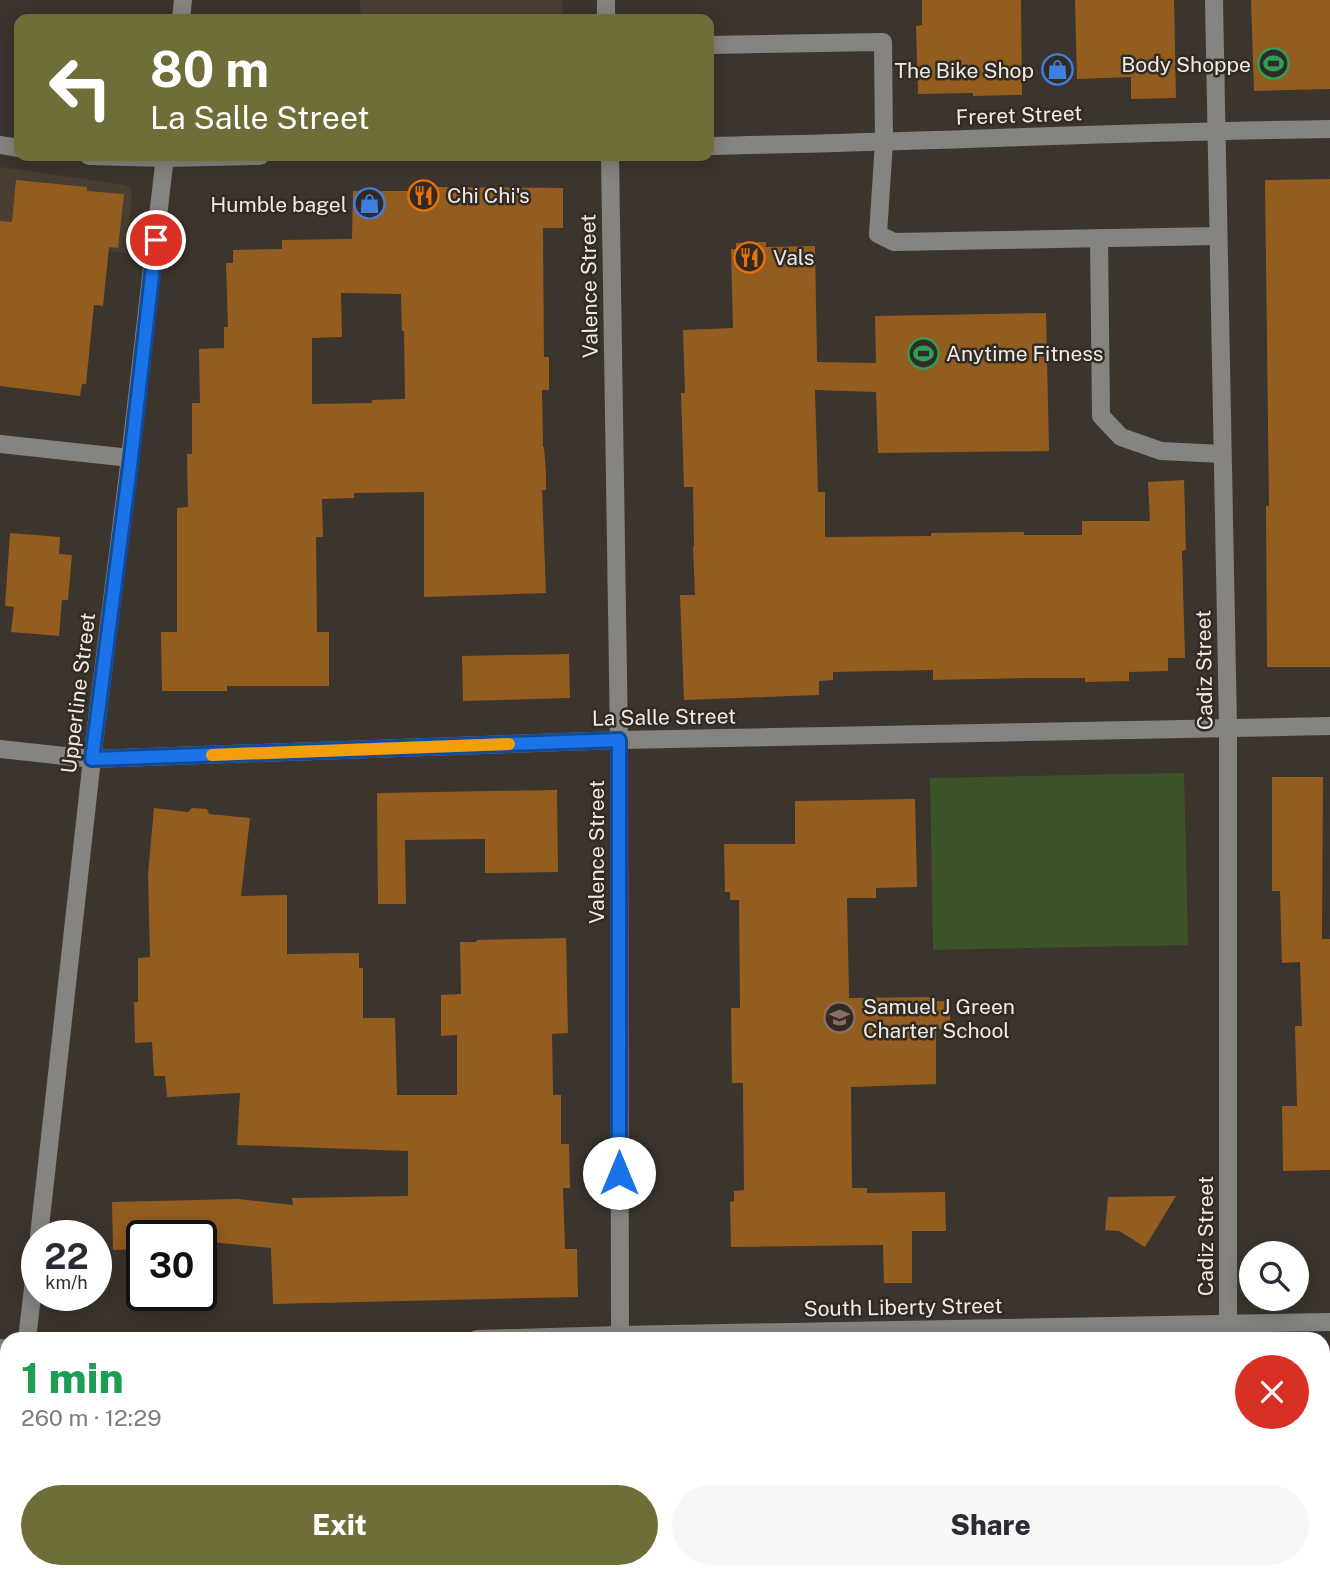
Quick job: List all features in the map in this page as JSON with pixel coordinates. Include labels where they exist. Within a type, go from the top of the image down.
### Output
[{"type":"street","name":"Cadiz Street","points":[[1214,0],[1228,727],[1228,1331]]},
{"type":"street","points":[[714,45],[883,42],[884,142],[878,234],[894,242],[1218,236]]},
{"type":"street","name":"Freret Street","points":[[714,146],[1330,129]]},
{"type":"street","name":"Upperline Street","points":[[41,1220],[92,759],[131,458],[165,161]]},
{"type":"street","name":"Valence Street","points":[[610,161],[619,740],[620,1332]]},
{"type":"street","points":[[1099,238],[1101,416],[1121,437],[1161,451],[1222,454]]},
{"type":"street","points":[[0,444],[131,458]]},
{"type":"street","name":"La Salle Street","points":[[0,749],[92,759],[619,740],[1330,726]]},
{"type":"street","points":[[28,1332],[30,1311]]},
{"type":"street","name":"South Liberty Street","points":[[1127,1332],[1228,1331],[1330,1322]]},
{"type":"shaded area","points":[[360,0],[562,0],[563,14],[361,14]]},
{"type":"shaded area","points":[[0,167],[129,187],[132,192],[127,253],[0,237]]},
{"type":"green space","points":[[1184,773],[1188,945],[933,950],[930,778]]},
{"type":"building","points":[[922,0],[1021,0],[1022,95],[918,94],[916,26],[922,25]]},
{"type":"building","points":[[1075,0],[1174,0],[1176,98],[1131,99],[1131,77],[1077,79]]},
{"type":"building","points":[[1251,0],[1330,0],[1330,89],[1254,91]]},
{"type":"building","points":[[1330,179],[1330,667],[1267,667],[1266,506],[1269,506],[1265,180]]},
{"type":"building","points":[[16,180],[87,187],[87,191],[124,194],[118,248],[109,247],[103,306],[94,305],[86,384],[82,384],[80,396],[0,386],[0,221],[12,222]]},
{"type":"building","points":[[436,187],[563,188],[563,228],[543,228],[544,357],[549,357],[549,390],[542,390],[546,472],[546,490],[542,490],[546,593],[424,597],[424,492],[354,493],[354,498],[322,499],[323,537],[316,537],[317,632],[329,632],[329,686],[227,686],[227,691],[162,691],[161,632],[177,632],[177,508],[188,507],[187,454],[192,454],[192,403],[200,403],[199,349],[224,348],[224,327],[228,327],[226,263],[233,263],[233,250],[282,249],[282,240],[352,239],[353,191],[436,191]],"holes":[[[341,293],[401,294],[405,399],[372,400],[372,403],[312,404],[312,338],[342,337]]]},
{"type":"building","points":[[766,242],[766,247],[815,246],[817,362],[876,363],[875,316],[1046,313],[1049,451],[878,453],[876,392],[815,390],[818,492],[825,492],[825,537],[1024,532],[1024,535],[1082,535],[1082,521],[1150,521],[1148,482],[1184,480],[1186,550],[1182,551],[1185,658],[1168,658],[1168,671],[1129,672],[1129,681],[1085,682],[1085,678],[933,680],[933,670],[833,672],[833,680],[819,681],[819,695],[684,700],[680,595],[695,595],[693,487],[684,487],[681,393],[685,393],[683,330],[733,328],[731,249],[736,249],[736,243]]},
{"type":"building","points":[[10,533],[60,537],[59,554],[72,555],[68,600],[62,600],[59,636],[11,632],[14,607],[5,606]]},
{"type":"building","points":[[569,654],[570,698],[463,701],[462,656]]},
{"type":"building","points":[[1272,777],[1323,777],[1322,939],[1330,939],[1330,1170],[1283,1171],[1282,1106],[1297,1106],[1295,1026],[1302,1026],[1300,962],[1282,963],[1280,891],[1272,891]]},
{"type":"building","points":[[557,790],[558,872],[485,873],[485,839],[405,840],[406,904],[378,904],[377,793]]},
{"type":"building","name":"Samuel J Green Charter School","points":[[915,799],[917,887],[876,888],[876,898],[847,898],[849,998],[934,997],[933,1001],[950,1001],[950,1029],[936,1029],[936,1084],[851,1087],[852,1188],[867,1188],[867,1193],[945,1192],[946,1231],[912,1231],[912,1283],[884,1283],[883,1245],[731,1247],[730,1202],[734,1201],[734,1191],[744,1190],[743,1083],[732,1083],[731,1008],[740,1008],[739,900],[730,900],[730,892],[725,892],[724,844],[795,844],[795,801]]},
{"type":"building","points":[[154,808],[188,812],[192,808],[207,809],[209,814],[250,818],[241,896],[287,895],[287,954],[359,953],[359,968],[363,968],[363,1018],[395,1018],[397,1095],[457,1095],[457,1035],[441,1036],[441,995],[461,994],[460,942],[566,938],[568,1033],[552,1034],[553,1095],[561,1095],[561,1144],[569,1144],[570,1188],[563,1188],[565,1249],[577,1249],[578,1297],[273,1304],[271,1248],[217,1243],[217,1220],[126,1220],[126,1250],[113,1250],[112,1202],[238,1199],[293,1205],[292,1198],[408,1196],[408,1151],[237,1145],[240,1093],[167,1097],[165,1076],[154,1076],[152,1042],[135,1043],[134,1002],[138,1002],[138,958],[150,957],[148,874]]},
{"type":"building","points":[[1176,1196],[1145,1247],[1119,1231],[1105,1230],[1108,1197]]},
{"type":"slow traffic","points":[[212,755],[509,744]]},
{"type":"place","name":"Body Shoppe","points":[[1274,64]]},
{"type":"place","name":"The Bike Shop","points":[[1057,70]]},
{"type":"place","name":"Chi Chi's","points":[[424,195]]},
{"type":"place","name":"Humble bagel","points":[[370,204]]},
{"type":"place","name":"Vals","points":[[750,257]]},
{"type":"place","name":"Anytime Fitness","points":[[923,353]]},
{"type":"place","name":"Samuel J Green Charter School","points":[[840,1018]]},
{"type":"route","points":[[156,240],[92,759],[619,740],[619,1173]]}]
